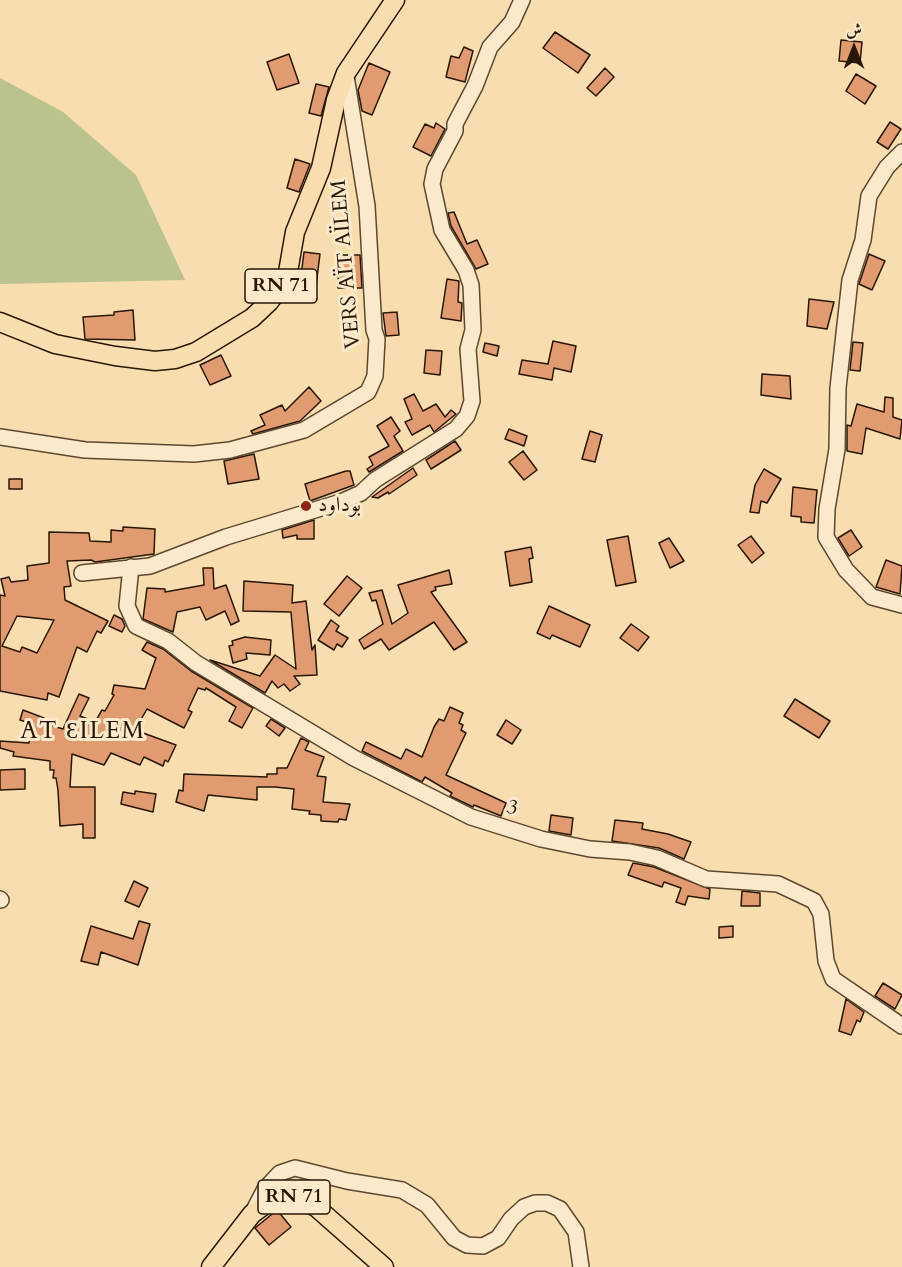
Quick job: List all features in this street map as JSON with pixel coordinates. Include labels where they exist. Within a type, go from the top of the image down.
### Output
[{"type":"main road","name":"RN 71","points":[[0,322],[55,344],[155,361],[175,359],[196,352],[252,318],[269,302],[288,272],[295,232],[321,168],[336,100],[346,73],[395,0]]},
{"type":"main road","name":"RN 71","points":[[211,1267],[252,1214],[266,1203],[291,1196],[315,1208],[384,1267]]},
{"type":"street","points":[[82,573],[150,566],[226,537],[341,502],[361,493],[375,480],[448,435],[467,416],[472,400],[468,349],[474,330],[471,285],[466,270],[442,230],[432,184],[435,169],[455,131],[455,124],[475,86],[490,47],[512,22],[522,0]]},
{"type":"street","name":"VERS AÏT AÏLEM","points":[[0,437],[85,450],[194,454],[230,450],[304,430],[368,392],[375,376],[377,339],[374,330],[367,206],[346,73]]},
{"type":"street","points":[[902,152],[887,167],[869,196],[863,240],[850,280],[838,387],[837,449],[827,509],[826,537],[846,570],[872,597],[902,605]]},
{"type":"street","name":"3","points":[[130,567],[127,606],[136,626],[168,641],[196,663],[354,758],[461,813],[541,839],[590,849],[630,852],[657,858],[706,879],[778,884],[814,901],[821,914],[826,962],[833,979],[902,1026]]},
{"type":"street","points":[[252,1214],[265,1189],[280,1173],[295,1168],[347,1181],[402,1190],[427,1205],[454,1238],[467,1245],[483,1246],[498,1238],[524,1208],[535,1203],[547,1203],[560,1209],[576,1232],[581,1267]]},
{"type":"green space","points":[[0,78],[63,112],[136,175],[185,280],[0,284]]},
{"type":"building","points":[[555,32],[590,55],[578,73],[543,48]]},
{"type":"building","points":[[841,40],[862,42],[860,63],[839,61]]},
{"type":"building","points":[[464,47],[473,51],[465,82],[446,77],[451,56],[459,58]]},
{"type":"building","points":[[289,54],[299,83],[277,90],[267,62]]},
{"type":"building","points":[[369,63],[390,72],[372,115],[362,111],[358,90]]},
{"type":"building","points":[[605,68],[614,77],[596,96],[587,88]]},
{"type":"building","points":[[856,74],[876,86],[865,104],[846,91]]},
{"type":"building","points":[[316,84],[329,87],[321,116],[309,113]]},
{"type":"building","points":[[890,122],[901,129],[888,149],[877,142]]},
{"type":"building","points":[[436,123],[445,129],[431,156],[413,147],[425,124],[434,128]]},
{"type":"building","points":[[295,159],[310,164],[299,192],[287,188]]},
{"type":"building","points":[[454,212],[467,244],[477,240],[488,264],[476,269],[451,226],[448,213]]},
{"type":"building","points":[[304,252],[320,254],[316,286],[300,284]]},
{"type":"building","points":[[869,254],[885,261],[872,290],[859,284]]},
{"type":"building","points":[[339,255],[360,255],[362,288],[338,288]]},
{"type":"building","points":[[447,279],[459,281],[458,302],[462,303],[461,321],[441,318]]},
{"type":"building","points":[[809,299],[834,302],[827,329],[807,326]]},
{"type":"building","points":[[133,310],[135,340],[85,339],[83,317],[114,315],[114,312]]},
{"type":"building","points":[[397,312],[399,335],[386,336],[383,313]]},
{"type":"building","points":[[553,341],[576,346],[571,372],[554,368],[552,380],[519,374],[522,360],[548,364]]},
{"type":"building","points":[[853,342],[863,343],[860,371],[850,370]]},
{"type":"building","points":[[485,343],[499,346],[497,356],[483,352]]},
{"type":"building","points":[[426,350],[442,351],[440,375],[424,373]]},
{"type":"building","points":[[221,355],[231,376],[210,385],[200,365]]},
{"type":"building","points":[[762,374],[790,376],[791,399],[761,395]]},
{"type":"building","points":[[309,387],[321,401],[300,421],[253,434],[251,431],[265,425],[260,415],[282,405],[285,411]]},
{"type":"building","points":[[414,394],[423,411],[436,404],[445,417],[451,410],[456,414],[434,432],[430,425],[412,435],[405,422],[412,419],[404,399]]},
{"type":"building","points":[[885,397],[893,398],[893,417],[902,420],[900,439],[866,428],[862,454],[847,451],[847,425],[851,426],[857,404],[884,412]]},
{"type":"building","points":[[391,417],[400,431],[394,436],[403,451],[369,472],[367,469],[373,465],[369,457],[389,446],[377,426]]},
{"type":"building","points":[[509,429],[527,436],[524,446],[505,439]]},
{"type":"building","points":[[590,431],[602,435],[595,462],[582,459]]},
{"type":"building","points":[[455,441],[461,450],[431,469],[426,460]]},
{"type":"building","points":[[523,451],[537,470],[524,480],[509,462]]},
{"type":"building","points":[[254,454],[259,479],[228,484],[224,461]]},
{"type":"building","points":[[413,468],[417,475],[389,494],[388,492],[378,498],[372,497]]},
{"type":"building","points":[[764,469],[781,479],[767,503],[761,501],[759,513],[750,512],[755,485]]},
{"type":"building","points":[[350,471],[354,485],[310,501],[305,484]]},
{"type":"building","points":[[9,479],[22,479],[22,489],[9,489]]},
{"type":"building","points":[[793,487],[817,490],[814,523],[801,522],[801,517],[791,516]]},
{"type":"building","points":[[314,520],[314,539],[297,539],[297,535],[283,538],[282,530]]},
{"type":"building","points":[[123,527],[155,529],[154,554],[95,562],[91,560],[67,561],[71,586],[64,587],[65,600],[108,621],[101,633],[97,631],[87,652],[77,647],[59,697],[48,693],[47,700],[0,691],[0,595],[5,596],[1,579],[9,577],[11,582],[28,580],[27,566],[49,563],[49,532],[89,533],[90,541],[111,542],[111,530],[123,531]],"holes":[[[17,616],[54,620],[37,653],[22,647],[20,652],[2,646]]]},
{"type":"building","points":[[851,530],[862,547],[849,556],[838,538]]},
{"type":"building","points":[[628,536],[636,582],[616,586],[607,540]]},
{"type":"building","points":[[751,536],[764,553],[752,563],[738,545]]},
{"type":"building","points":[[669,538],[684,561],[670,568],[659,543]]},
{"type":"building","points":[[531,547],[533,558],[529,559],[532,582],[510,586],[505,552]]},
{"type":"building","points":[[886,560],[902,566],[900,594],[876,587]]},
{"type":"building","points":[[203,568],[213,568],[214,589],[226,585],[239,621],[231,625],[225,611],[206,620],[200,607],[177,612],[173,632],[143,619],[147,588],[165,589],[165,592],[204,585]]},
{"type":"building","points":[[449,570],[452,584],[435,587],[436,590],[431,592],[467,642],[454,650],[434,622],[389,650],[381,639],[364,649],[359,640],[383,624],[376,600],[372,601],[369,593],[382,590],[392,624],[408,613],[398,585]]},
{"type":"building","points":[[347,576],[362,588],[339,616],[324,604]]},
{"type":"building","points":[[244,581],[293,585],[292,603],[306,601],[312,650],[315,645],[317,675],[294,676],[300,684],[290,691],[284,684],[278,688],[272,681],[265,693],[210,660],[260,676],[275,655],[296,669],[291,612],[243,611]]},
{"type":"building","points":[[549,606],[590,625],[580,647],[552,635],[550,639],[537,633]]},
{"type":"building","points":[[114,615],[122,619],[125,626],[122,632],[109,626]]},
{"type":"building","points":[[331,620],[339,626],[336,631],[348,638],[342,647],[337,644],[334,650],[318,640]]},
{"type":"building","points":[[631,624],[649,637],[638,651],[620,638]]},
{"type":"building","points":[[245,637],[271,640],[270,655],[246,653],[247,659],[233,663],[229,646],[233,645],[232,641]]},
{"type":"building","points":[[147,642],[163,649],[191,671],[253,708],[242,728],[229,721],[236,707],[206,688],[205,690],[198,688],[188,710],[192,712],[184,728],[147,709],[135,730],[176,745],[168,762],[165,760],[163,766],[144,757],[140,765],[111,753],[104,765],[72,754],[70,787],[95,787],[95,838],[83,838],[83,824],[60,826],[58,790],[56,778],[53,778],[54,770],[50,770],[50,761],[13,756],[14,752],[0,748],[0,741],[29,743],[32,724],[20,720],[23,710],[44,718],[43,723],[63,729],[79,694],[89,698],[80,716],[95,722],[102,710],[105,711],[114,695],[112,694],[114,685],[145,689],[156,658],[142,650]]},
{"type":"building","points":[[795,699],[830,721],[819,738],[784,716]]},
{"type":"building","points":[[450,707],[463,713],[459,723],[463,725],[461,730],[466,733],[446,775],[506,803],[501,816],[474,805],[473,807],[450,796],[452,793],[425,777],[422,782],[362,751],[366,742],[401,759],[406,749],[422,757],[434,727],[439,719],[444,721]]},
{"type":"building","points":[[271,719],[285,728],[279,736],[266,726]]},
{"type":"building","points":[[506,720],[521,730],[512,744],[497,735]]},
{"type":"building","points":[[301,738],[309,742],[305,750],[324,757],[317,776],[326,777],[323,802],[350,804],[346,820],[321,821],[321,815],[292,809],[294,789],[257,787],[257,800],[208,795],[204,811],[176,802],[179,790],[183,791],[184,774],[267,777],[267,774],[277,774],[277,768],[287,768]]},
{"type":"building","points":[[25,769],[25,789],[0,790],[0,770]]},
{"type":"building","points":[[135,791],[156,794],[153,812],[121,804],[123,792],[135,794]]},
{"type":"building","points":[[551,815],[573,818],[571,835],[549,831]]},
{"type":"building","points":[[615,820],[643,823],[642,829],[668,834],[691,842],[684,859],[659,848],[612,841]]},
{"type":"building","points":[[633,863],[654,867],[710,889],[709,899],[688,896],[685,905],[676,902],[681,888],[664,882],[662,887],[628,875]]},
{"type":"building","points":[[134,881],[148,888],[139,907],[125,901]]},
{"type":"building","points":[[742,891],[760,893],[760,906],[741,906]]},
{"type":"building","points":[[139,921],[150,924],[138,965],[101,952],[98,965],[81,961],[91,926],[133,939]]},
{"type":"building","points":[[733,926],[733,937],[719,938],[719,927]]},
{"type":"building","points":[[883,983],[902,995],[895,1009],[875,996]]},
{"type":"building","points":[[846,999],[864,1012],[860,1022],[857,1020],[851,1035],[839,1031]]},
{"type":"building","points":[[277,1210],[291,1227],[269,1245],[255,1228]]},
{"type":"place","name":"بوداود","points":[[306,506]]},
{"type":"district","name":"AT ƐILEM","points":[[83,732]]}]
